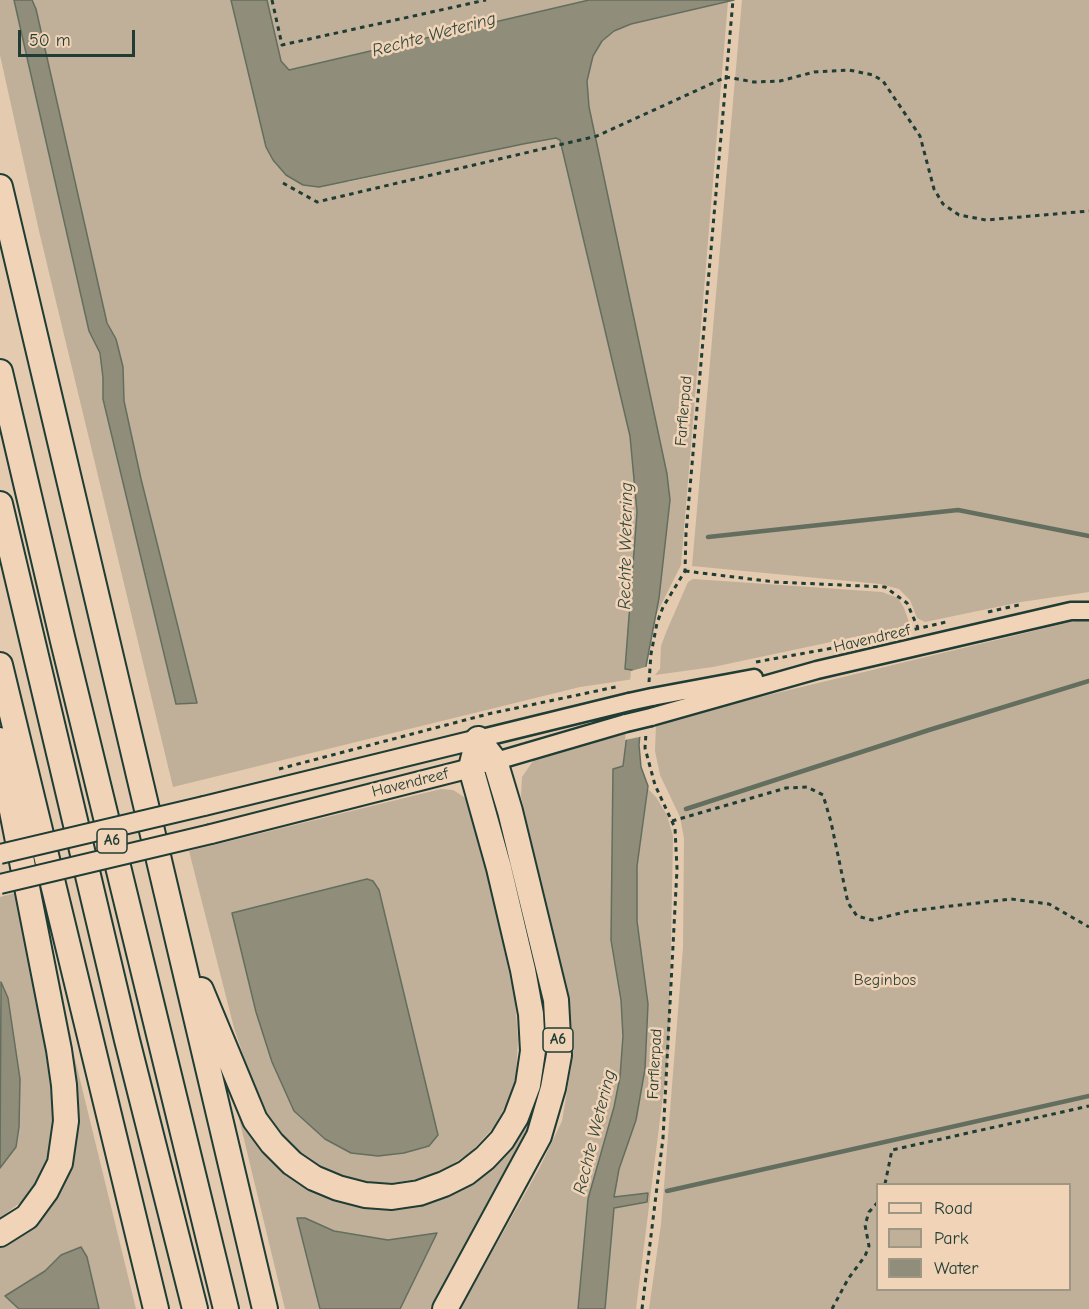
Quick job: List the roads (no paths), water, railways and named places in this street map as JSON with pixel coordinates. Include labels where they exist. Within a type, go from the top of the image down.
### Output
[{"type":"highway","name":"A6","points":[[0,188],[265,1309]]},
{"type":"highway","name":"A6","points":[[0,372],[226,1309]]},
{"type":"highway","name":"A6","points":[[0,504],[127,1040],[195,1309]]},
{"type":"highway","points":[[0,664],[156,1309]]},
{"type":"highway","points":[[478,739],[495,761]]},
{"type":"highway","points":[[471,768],[478,739]]},
{"type":"highway","points":[[0,740],[59,1050],[66,1121],[60,1163],[46,1191],[27,1217],[0,1234]]},
{"type":"highway","name":"A6","points":[[445,1309],[539,1136],[553,1088],[559,1054],[556,1000],[513,822],[495,761]]},
{"type":"highway","name":"A6","points":[[173,924],[255,1120],[272,1143],[292,1163],[314,1178],[338,1188],[365,1195],[392,1197],[418,1193],[466,1173],[501,1140],[516,1117],[528,1085],[533,1051],[531,1014],[523,970],[499,868],[471,768]]},
{"type":"main road","name":"Havendreef","points":[[0,854],[478,739]]},
{"type":"main road","name":"Havendreef","points":[[0,884],[211,834],[471,768]]},
{"type":"street","name":"Havendreef","points":[[471,768],[817,670],[1071,611],[1089,611]]},
{"type":"street","name":"Havendreef","points":[[478,739],[652,697],[754,678],[817,670]]},
{"type":"water","points":[[14,0],[32,0],[36,9],[107,323],[116,339],[123,367],[124,401],[141,479],[197,703],[176,704],[103,399],[100,353],[89,331]]},
{"type":"water","points":[[231,0],[267,0],[281,61],[289,70],[589,0],[734,0],[631,24],[614,31],[602,41],[593,56],[587,81],[589,107],[667,474],[670,500],[659,598],[646,666],[639,745],[641,767],[648,786],[637,866],[637,921],[648,1004],[645,1069],[636,1120],[619,1169],[614,1197],[648,1193],[647,1202],[614,1208],[605,1309],[578,1309],[588,1199],[614,1107],[620,1077],[623,1036],[621,1000],[611,940],[613,769],[623,766],[634,679],[632,670],[625,669],[637,512],[630,436],[560,140],[556,138],[523,144],[319,187],[303,185],[286,175],[273,160],[266,147]]},
{"type":"water","points":[[367,879],[373,881],[379,890],[438,1135],[429,1146],[404,1153],[378,1156],[351,1153],[325,1139],[294,1111],[272,1062],[256,1012],[232,913]]},
{"type":"water","points":[[1,982],[8,998],[20,1079],[19,1127],[16,1147],[0,1168]]},
{"type":"water","points":[[297,1218],[305,1218],[334,1231],[388,1240],[437,1233],[400,1309],[320,1309]]},
{"type":"water","points":[[81,1247],[87,1257],[99,1309],[19,1309],[5,1296],[45,1271],[61,1255]]},
{"type":"waterway","points":[[708,537],[958,510],[1089,536]]},
{"type":"waterway","points":[[686,809],[1089,681]]},
{"type":"waterway","points":[[667,1191],[1089,1096]]},
{"type":"water label","name":"Rechte Wetering","points":[[434,35]]},
{"type":"water label","name":"Rechte Wetering","points":[[626,546]]},
{"type":"water label","name":"Rechte Wetering","points":[[595,1132]]},
{"type":"park label","name":"Beginbos","points":[[885,980]]}]
